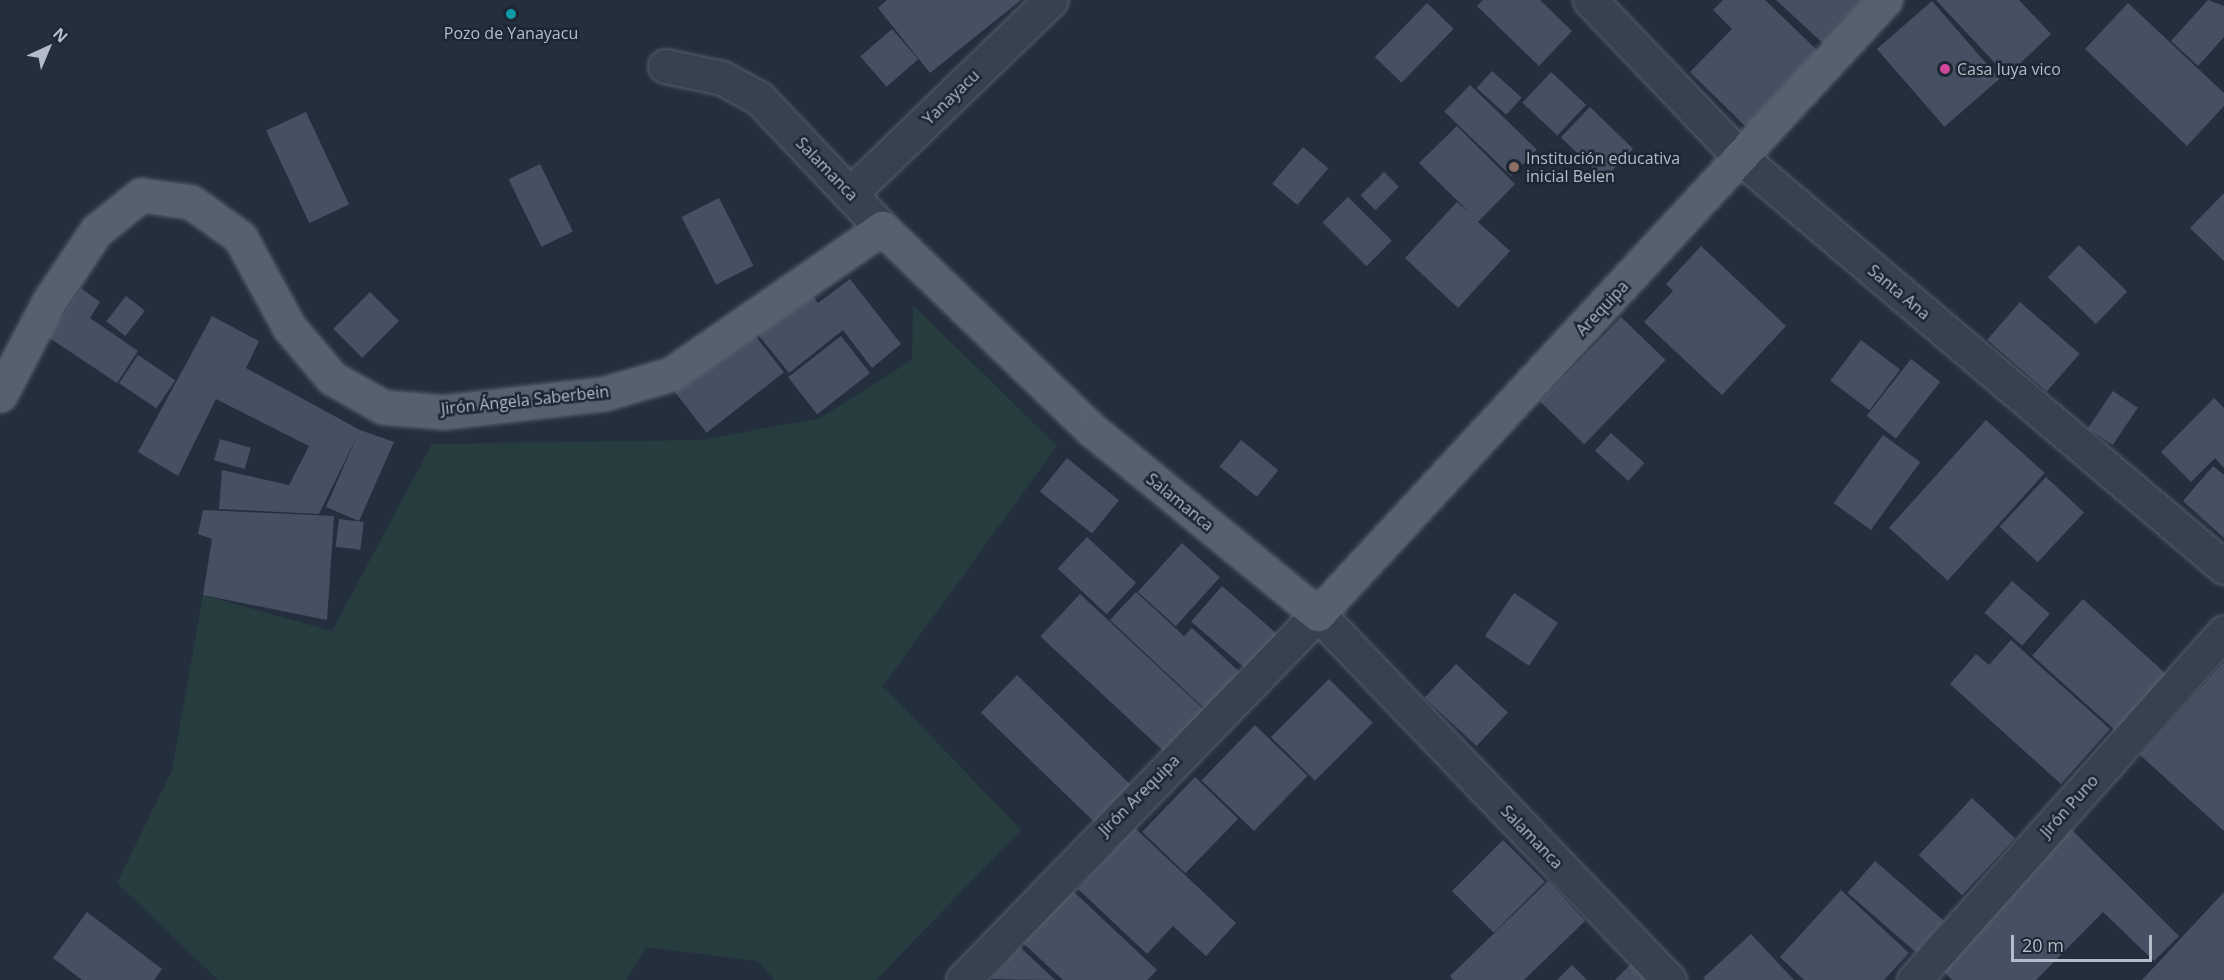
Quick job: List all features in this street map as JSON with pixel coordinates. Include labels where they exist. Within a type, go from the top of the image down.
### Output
[{"type":"main road","name":"Arequipa","points":[[1318,614],[1885,0]]},
{"type":"main road","name":"Jirón Ángela Saberbein","points":[[0,395],[48,303],[96,231],[141,195],[191,202],[240,237],[289,327],[332,378],[383,407],[444,412],[603,394],[671,374],[882,228]]},
{"type":"main road","name":"Salamanca","points":[[882,228],[1092,430],[1318,614]]},
{"type":"street","name":"Yanayacu","points":[[850,194],[1052,0]]},
{"type":"street","name":"Santa Ana","points":[[1590,0],[1741,158],[2224,567]]},
{"type":"street","name":"Salamanca","points":[[665,66],[722,78],[759,99],[882,228]]},
{"type":"street","name":"Salamanca","points":[[1318,614],[1669,980]]},
{"type":"street","name":"Jirón Arequipa","points":[[963,980],[1318,614]]},
{"type":"street","name":"Jirón Puno","points":[[1914,980],[2224,632]]},
{"type":"green space","points":[[913,305],[1057,446],[883,686],[1021,830],[876,980],[774,980],[758,961],[646,947],[626,980],[218,980],[117,883],[172,770],[203,595],[332,631],[432,444],[702,440],[820,418],[912,360]]},
{"type":"building","points":[[887,0],[1021,0],[930,73],[878,8]]},
{"type":"building","points":[[1483,0],[1540,0],[1572,31],[1539,66],[1477,6]]},
{"type":"building","points":[[1723,0],[1765,0],[1818,51],[1746,127],[1690,72],[1732,29],[1713,10]]},
{"type":"building","points":[[1776,0],[1872,0],[1828,48]]},
{"type":"building","points":[[1936,0],[2019,0],[2051,34],[2007,76]]},
{"type":"building","points":[[2208,0],[2224,6],[2224,37],[2198,66],[2171,41]]},
{"type":"building","points":[[1932,1],[2000,79],[1944,127],[1877,49]]},
{"type":"building","points":[[1427,3],[1454,29],[1402,83],[1375,57]]},
{"type":"building","points":[[2128,3],[2224,93],[2224,106],[2187,146],[2085,49]]},
{"type":"building","points":[[892,29],[918,59],[887,87],[860,57]]},
{"type":"building","points":[[1492,71],[1522,98],[1506,115],[1477,88]]},
{"type":"building","points":[[1551,72],[1586,105],[1557,135],[1522,103]]},
{"type":"building","points":[[1470,85],[1537,150],[1511,176],[1444,112]]},
{"type":"building","points":[[1590,107],[1633,149],[1604,179],[1561,137]]},
{"type":"building","points":[[306,112],[349,204],[309,223],[266,131]]},
{"type":"building","points":[[1457,126],[1515,184],[1478,222],[1510,251],[1458,308],[1405,258],[1457,202],[1470,213],[1419,163]]},
{"type":"building","points":[[1303,147],[1328,168],[1297,205],[1272,184]]},
{"type":"building","points":[[540,164],[573,231],[541,247],[509,179]]},
{"type":"building","points":[[1384,172],[1399,187],[1376,210],[1361,195]]},
{"type":"building","points":[[2224,193],[2224,261],[2190,228]]},
{"type":"building","points":[[1348,197],[1392,241],[1366,266],[1323,222]]},
{"type":"building","points":[[719,198],[754,266],[716,285],[682,217]]},
{"type":"building","points":[[2079,245],[2127,292],[2096,324],[2048,277]]},
{"type":"building","points":[[1701,246],[1786,326],[1722,395],[1644,322],[1673,291],[1666,284]]},
{"type":"building","points":[[850,279],[901,344],[872,368],[843,330],[789,373],[756,332],[808,290],[818,303]]},
{"type":"building","points":[[81,288],[100,302],[90,318],[138,351],[117,383],[48,337]]},
{"type":"building","points":[[370,292],[399,321],[362,358],[333,329]]},
{"type":"building","points":[[126,296],[145,311],[125,336],[106,321]]},
{"type":"building","points":[[2020,302],[2080,354],[2047,392],[1987,340]]},
{"type":"building","points":[[212,316],[259,341],[246,368],[360,430],[394,442],[359,521],[326,507],[357,436],[319,514],[219,509],[222,470],[289,485],[309,446],[216,399],[178,476],[138,452]]},
{"type":"building","points":[[1621,317],[1666,360],[1584,444],[1540,401]]},
{"type":"building","points":[[750,329],[784,372],[707,433],[673,389]]},
{"type":"building","points":[[841,336],[870,373],[817,414],[788,377]]},
{"type":"building","points":[[1861,340],[1900,369],[1869,410],[1830,381]]},
{"type":"building","points":[[138,355],[175,380],[156,408],[119,383]]},
{"type":"building","points":[[1911,359],[1940,382],[1896,439],[1867,416]]},
{"type":"building","points":[[2113,391],[2138,408],[2113,445],[2088,428]]},
{"type":"building","points":[[2214,398],[2224,408],[2224,468],[2215,458],[2191,482],[2161,452]]},
{"type":"building","points":[[1986,420],[2045,473],[1948,581],[1889,528]]},
{"type":"building","points":[[1611,433],[1644,463],[1628,481],[1595,451]]},
{"type":"building","points":[[1883,435],[1920,462],[1871,530],[1834,503]]},
{"type":"building","points":[[220,439],[251,448],[245,469],[214,460]]},
{"type":"building","points":[[1241,440],[1278,470],[1257,497],[1220,466]]},
{"type":"building","points":[[1067,458],[1119,500],[1092,534],[1040,491]]},
{"type":"building","points":[[2213,466],[2224,475],[2224,538],[2183,501]]},
{"type":"building","points":[[2046,477],[2084,512],[2038,562],[2000,527]]},
{"type":"building","points":[[203,510],[334,516],[327,620],[203,595],[212,539],[198,534]]},
{"type":"building","points":[[339,519],[364,522],[360,550],[336,547]]},
{"type":"building","points":[[1087,537],[1136,583],[1107,614],[1058,568]]},
{"type":"building","points":[[1182,543],[1220,577],[1176,626],[1138,592]]},
{"type":"building","points":[[2012,581],[2050,614],[2022,646],[1984,613]]},
{"type":"building","points":[[1222,586],[1280,637],[1249,672],[1191,621]]},
{"type":"building","points":[[1136,592],[1184,636],[1192,628],[1244,676],[1209,713],[1110,620]]},
{"type":"building","points":[[1514,593],[1558,623],[1529,666],[1485,636]]},
{"type":"building","points":[[1080,594],[1211,716],[1171,758],[1040,636]]},
{"type":"building","points":[[2083,599],[2166,674],[2115,730],[2032,655]]},
{"type":"building","points":[[2011,640],[2110,729],[2061,784],[1950,684],[1976,654],[1989,665]]},
{"type":"building","points":[[2224,662],[2224,831],[2140,755]]},
{"type":"building","points":[[1456,664],[1508,712],[1477,746],[1425,698]]},
{"type":"building","points":[[1017,675],[1137,791],[1101,828],[981,712]]},
{"type":"building","points":[[1329,679],[1373,723],[1315,781],[1271,737]]},
{"type":"building","points":[[1255,725],[1308,776],[1254,831],[1202,780]]},
{"type":"building","points":[[1195,777],[1238,819],[1185,873],[1142,832]]},
{"type":"building","points":[[1972,798],[2015,838],[1962,895],[1919,855]]},
{"type":"building","points":[[2068,826],[2179,936],[2154,961],[2103,912],[2036,980],[1952,980],[1934,962]]},
{"type":"building","points":[[1135,828],[1236,923],[1206,956],[1173,926],[1147,954],[1078,889]]},
{"type":"building","points":[[1503,840],[1545,882],[1494,933],[1452,891]]},
{"type":"building","points":[[1875,861],[1944,921],[1916,952],[1847,893]]},
{"type":"building","points":[[1548,881],[1585,921],[1524,980],[1453,980],[1450,976]]},
{"type":"building","points":[[1072,890],[1157,970],[1147,980],[1063,980],[1023,943]]},
{"type":"building","points":[[1841,890],[1909,953],[1884,980],[1804,980],[1780,957]]},
{"type":"building","points":[[2224,892],[2224,980],[2142,980]]},
{"type":"building","points":[[87,912],[162,969],[154,980],[82,980],[53,958]]},
{"type":"building","points":[[1751,934],[1794,980],[1705,980],[1703,978]]},
{"type":"building","points":[[1020,947],[1055,980],[991,979]]},
{"type":"building","points":[[1631,964],[1648,980],[1615,980]]},
{"type":"building","points":[[1572,965],[1587,980],[1557,980]]},
{"type":"place","name":"Pozo de Yanayacu","points":[[511,14]]},
{"type":"place","name":"Casa luya vico","points":[[1945,69]]},
{"type":"place","name":"Institución educativa inicial Belen","points":[[1514,167]]}]
